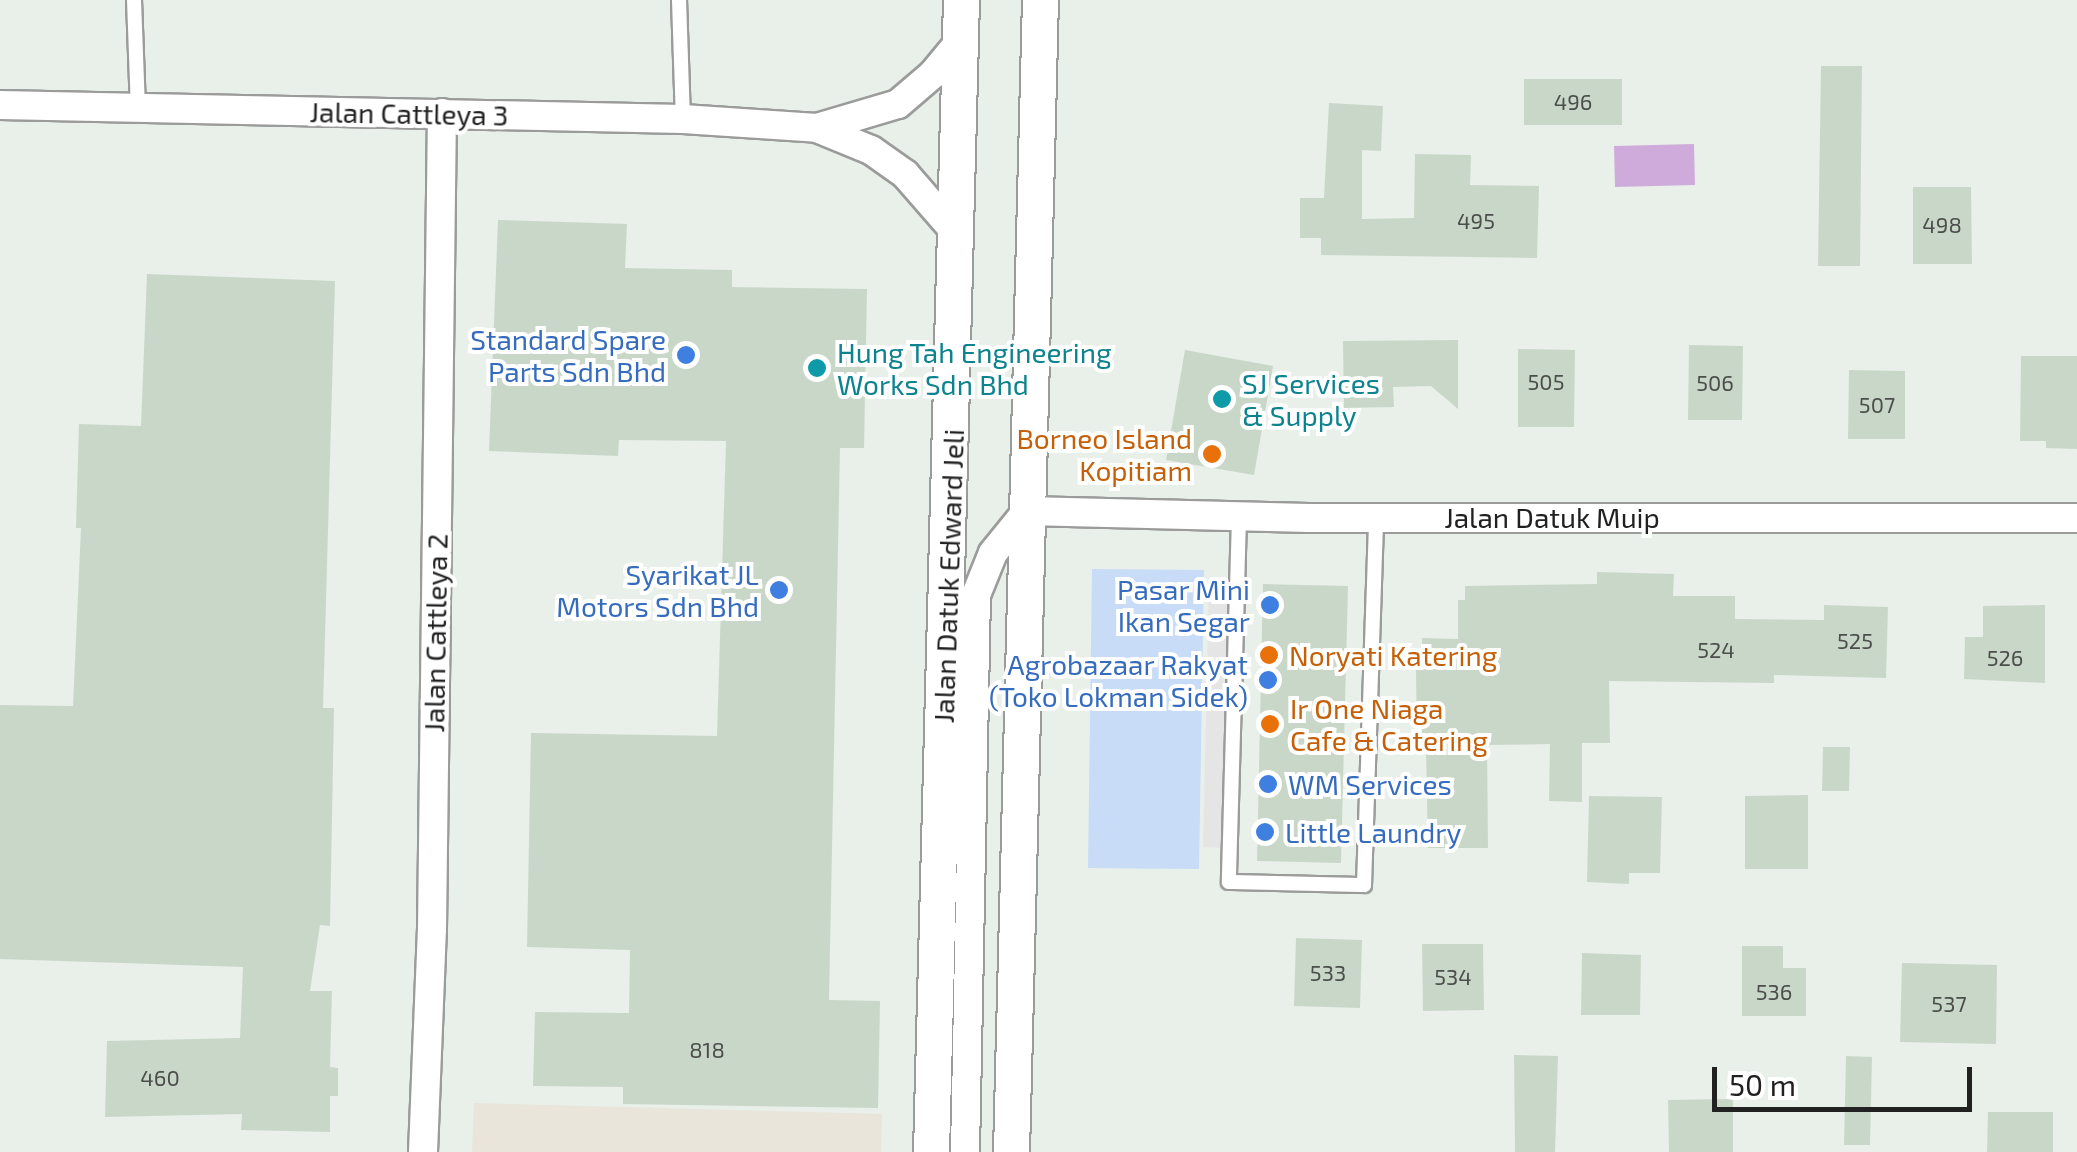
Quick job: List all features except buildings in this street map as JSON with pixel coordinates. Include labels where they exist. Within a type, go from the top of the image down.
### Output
[{"type":"street","name":"Jalan Datuk Edward Jeli","points":[[931,1152],[958,235],[961,0]]},
{"type":"street","points":[[1010,1152],[1040,0]]},
{"type":"street","name":"Jalan Cattleya 3","points":[[817,128],[898,104],[933,74],[961,40]]},
{"type":"street","name":"Jalan Cattleya 3","points":[[0,105],[682,119],[817,128],[871,150],[905,174],[958,235]]},
{"type":"street","name":"Jalan Cattleya 2","points":[[423,1152],[432,929],[442,114]]},
{"type":"street","points":[[965,1152],[976,595],[993,552],[1026,512]]},
{"type":"street","name":"Jalan Datuk Muip","points":[[1026,512],[1376,518],[2077,518]]},
{"type":"lane","points":[[134,0],[138,108]]},
{"type":"lane","points":[[679,8],[682,119]]},
{"type":"lane","points":[[1239,516],[1230,882],[1364,885],[1376,518]]},
{"type":"shaded area","points":[[1694,144],[1695,185],[1615,187],[1614,146]]},
{"type":"shaded area","points":[[1092,569],[1204,570],[1199,869],[1088,868]]},
{"type":"shaded area","points":[[1209,581],[1231,582],[1225,848],[1203,847]]},
{"type":"shaded area","points":[[474,1103],[882,1114],[881,1152],[472,1152]]},
{"type":"place","name":"Standard Spare Parts Sdn Bhd","points":[[686,355]]},
{"type":"place","name":"Hung Tah Engineering Works Sdn Bhd","points":[[817,368]]},
{"type":"place","name":"SJ Services & Supply","points":[[1222,399]]},
{"type":"place","name":"Borneo Island Kopitiam","points":[[1212,454]]},
{"type":"place","name":"Syarikat JL Motors Sdn Bhd","points":[[779,590]]},
{"type":"place","name":"Pasar Mini Ikan Segar","points":[[1270,605]]},
{"type":"place","name":"Noryati Katering","points":[[1269,655]]},
{"type":"place","name":"Agrobazaar Rakyat (Toko Lokman Sidek)","points":[[1268,680]]},
{"type":"place","name":"Ir One Niaga Cafe & Catering","points":[[1270,724]]},
{"type":"place","name":"WM Services","points":[[1268,784]]},
{"type":"place","name":"Little Laundry","points":[[1265,832]]}]
